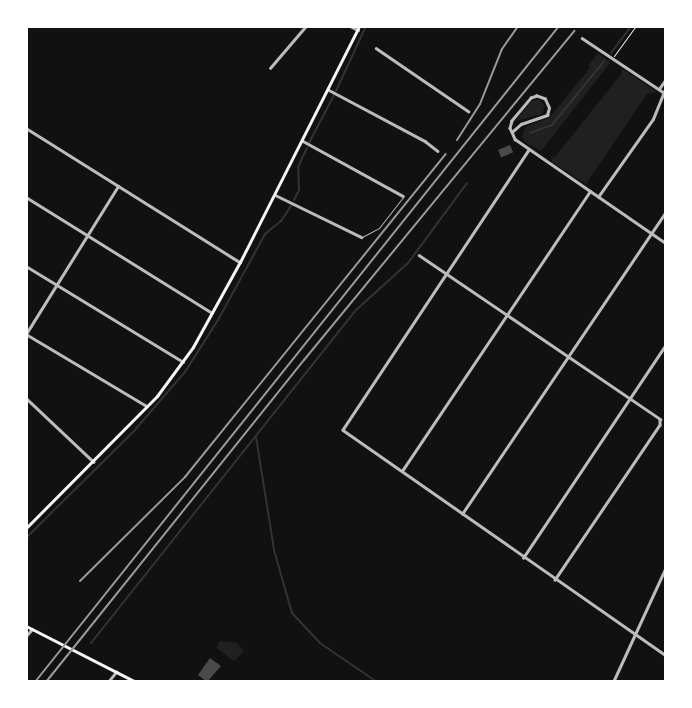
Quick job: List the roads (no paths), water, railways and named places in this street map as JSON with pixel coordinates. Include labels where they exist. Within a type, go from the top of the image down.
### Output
[{"type":"main road","points":[[26,528],[94,462],[147,406],[183,362],[213,314],[303,141],[359,28]]},
{"type":"main road","points":[[26,626],[136,682]]},
{"type":"street","points":[[270,68],[306,26]]},
{"type":"street","points":[[350,26],[359,28]]},
{"type":"street","points":[[582,38],[665,93],[653,119],[598,197]]},
{"type":"street","points":[[376,48],[468,111]]},
{"type":"street","points":[[659,89],[666,79]]},
{"type":"street","points":[[329,90],[425,141],[438,152]]},
{"type":"street","points":[[512,132],[521,124],[547,115],[549,108],[545,99],[536,96],[530,98],[510,124],[512,132],[515,139],[666,243]]},
{"type":"street","points":[[26,128],[240,262]]},
{"type":"street","points":[[303,141],[403,196]]},
{"type":"street","points":[[530,150],[343,430],[523,558],[666,655]]},
{"type":"street","points":[[118,186],[26,334],[147,406]]},
{"type":"street","points":[[402,471],[590,192]]},
{"type":"street","points":[[275,195],[361,237]]},
{"type":"street","points":[[26,197],[213,314]]},
{"type":"street","points":[[462,514],[666,211]]},
{"type":"street","points":[[419,255],[631,396],[660,419],[660,425],[555,580]]},
{"type":"street","points":[[26,266],[183,362]]},
{"type":"street","points":[[523,558],[666,344]]},
{"type":"street","points":[[26,398],[94,462]]},
{"type":"street","points":[[613,682],[666,567]]},
{"type":"street","points":[[26,636],[32,629]]},
{"type":"street","points":[[108,682],[116,672]]},
{"type":"lane","points":[[361,237],[379,228],[403,196]]},
{"type":"waterway","points":[[336,91],[366,26]]},
{"type":"waterway","points":[[611,53],[631,26]]},
{"type":"waterway","points":[[530,133],[552,125],[605,60]]},
{"type":"waterway","points":[[309,143],[334,95]]},
{"type":"waterway","points":[[294,200],[299,190],[298,167],[307,148]]},
{"type":"waterway","points":[[91,643],[356,310],[408,263],[467,183]]},
{"type":"waterway","points":[[26,538],[134,431],[185,372],[218,320],[265,234],[281,221],[291,206]]},
{"type":"waterway","points":[[256,437],[274,550],[292,613],[320,643],[377,682]]},
{"type":"railway","points":[[457,140],[480,104],[502,49],[518,26]]},
{"type":"railway","points":[[35,682],[559,26]]},
{"type":"railway","points":[[46,682],[304,360],[574,31]]},
{"type":"railway","points":[[80,581],[185,477],[446,154]]}]
